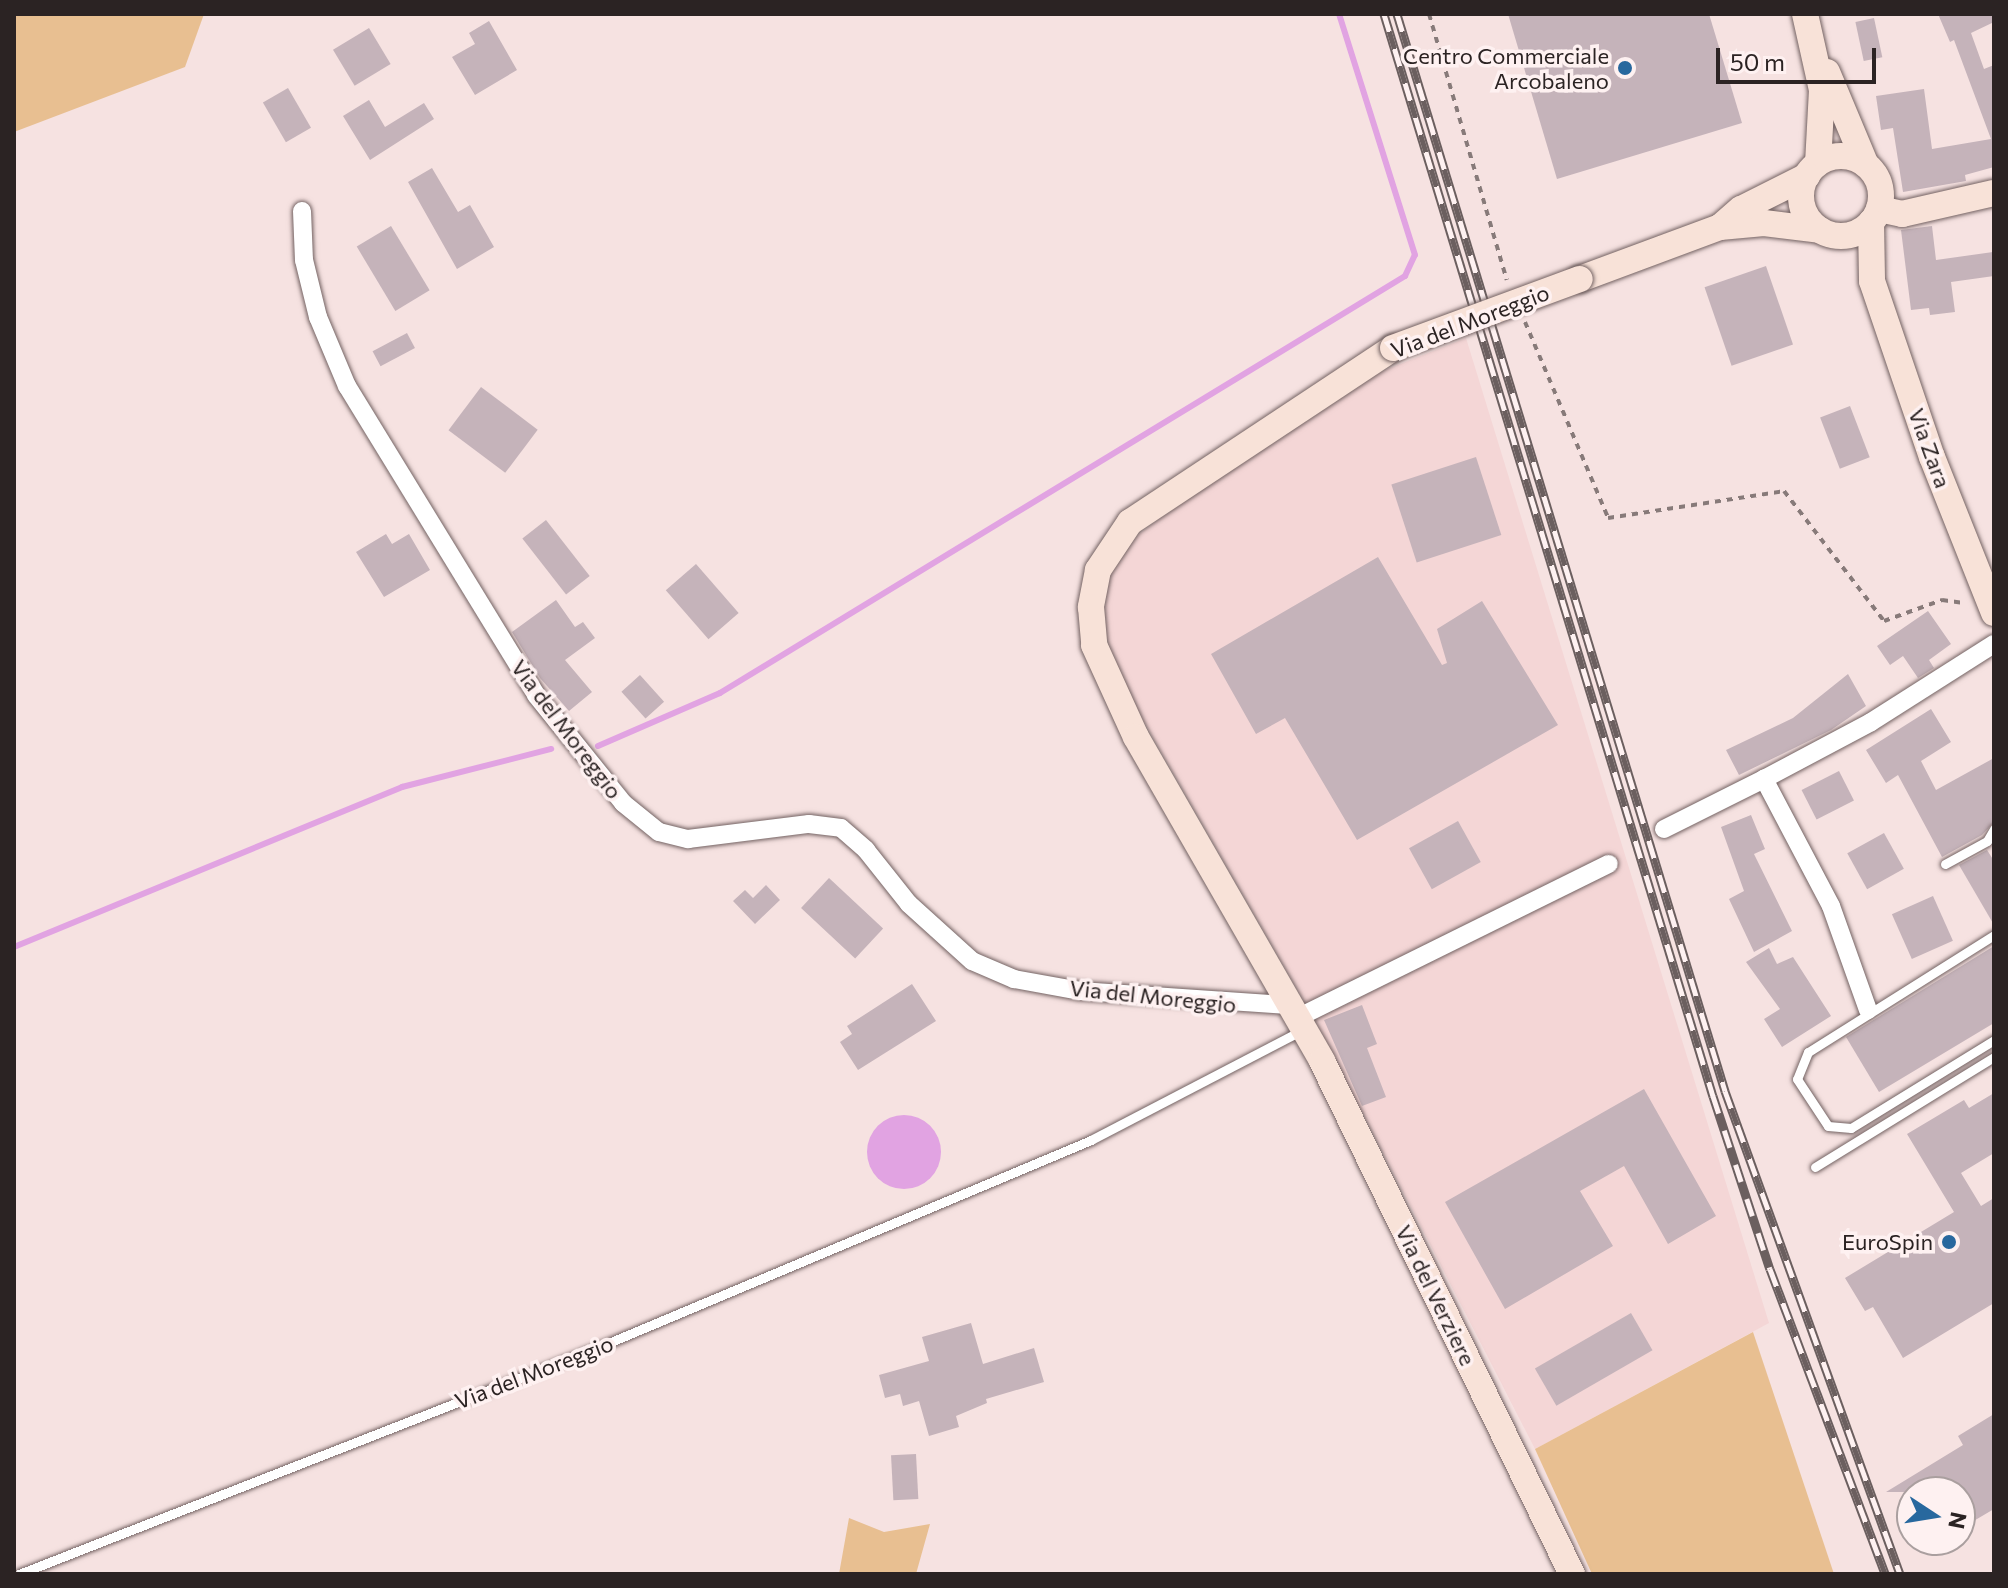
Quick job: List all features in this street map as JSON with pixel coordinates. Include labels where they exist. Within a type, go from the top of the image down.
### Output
[{"type":"street","points":[[1808,23],[1865,163],[1879,182],[1875,216]]},
{"type":"street","points":[[1808,23],[1822,90],[1812,169],[1803,206],[1829,232],[1855,233],[1875,216],[1902,214],[1994,193]]},
{"type":"street","points":[[1812,169],[1840,156],[1865,163]]},
{"type":"street","name":"Via del Moreggio","points":[[1720,227],[1741,209],[1812,169]]},
{"type":"street","name":"Via del Moreggio","points":[[302,211],[304,260],[318,317],[347,386],[536,695],[635,813],[659,832],[688,839],[809,824],[841,828],[866,850],[909,904],[972,961],[1014,979],[1081,991],[1294,1018],[1609,864]]},
{"type":"street","name":"Via Zara","points":[[1875,216],[1872,281],[1982,608]]},
{"type":"street","name":"Via del Moreggio","points":[[1294,1018],[1115,699],[1094,645],[1091,607],[1098,570],[1130,522],[1393,348],[1720,227],[1764,223],[1829,232]]},
{"type":"street","name":"Via Zara","points":[[1829,232],[1872,281]]},
{"type":"street","points":[[1664,829],[1871,722],[1994,644]]},
{"type":"street","points":[[1764,779],[1831,906],[1868,1010]]},
{"type":"street","name":"Via del Verziere","points":[[1294,1018],[1322,1061],[1572,1574]]},
{"type":"lane","points":[[1945,864],[1987,841],[1994,829]]},
{"type":"lane","points":[[1994,935],[1868,1010],[1801,1063],[1797,1079],[1828,1126],[1851,1128],[1994,1040]]},
{"type":"lane","name":"Via del Moreggio","points":[[19,1574],[606,1344],[1077,1146],[1294,1018]]},
{"type":"lane","points":[[1815,1167],[1994,1057]]},
{"type":"path","points":[[1429,14],[1508,282]]},
{"type":"path","points":[[1520,312],[1608,518],[1784,491],[1884,621],[1942,600],[1982,608]]},
{"type":"shaded area","points":[[14,14],[204,14],[185,67],[14,132]]},
{"type":"shaded area","points":[[1466,338],[1769,1323],[1535,1449],[1318,1026],[1115,671],[1103,621],[1106,576],[1137,536],[1189,496],[1380,372]]},
{"type":"shaded area","points":[[904,1115],[918,1118],[930,1126],[938,1138],[941,1152],[938,1166],[930,1178],[918,1186],[904,1189],[890,1186],[878,1178],[870,1166],[867,1152],[870,1138],[878,1126],[890,1118]]},
{"type":"shaded area","points":[[1753,1332],[1834,1574],[1592,1574],[1535,1449]]},
{"type":"shaded area","points":[[849,1518],[884,1532],[930,1524],[916,1574],[839,1574]]},
{"type":"building","name":"Centro Commerciale Arcobaleno","points":[[1508,14],[1709,14],[1742,123],[1557,179]]},
{"type":"building","points":[[1938,14],[1994,14],[1994,22],[1971,33],[1984,69],[1994,65],[1994,167],[1965,175],[1966,181],[1903,192],[1893,128],[1881,130],[1876,96],[1924,89],[1932,149],[1991,139],[1954,40],[1950,42]]},
{"type":"building","points":[[1874,18],[1882,57],[1864,61],[1855,22]]},
{"type":"building","points":[[489,21],[517,70],[475,95],[452,57],[475,44],[469,33]]},
{"type":"building","points":[[369,28],[391,64],[355,86],[333,50]]},
{"type":"building","points":[[288,88],[311,128],[286,142],[263,103]]},
{"type":"building","points":[[369,100],[385,127],[424,103],[434,119],[370,160],[343,116]]},
{"type":"building","points":[[432,168],[458,212],[470,205],[494,247],[457,269],[408,182]]},
{"type":"building","points":[[391,226],[430,290],[395,311],[357,247]]},
{"type":"building","points":[[1932,226],[1936,260],[1993,252],[1994,276],[1951,282],[1955,312],[1930,315],[1929,308],[1911,310],[1901,230]]},
{"type":"building","points":[[1766,266],[1793,344],[1732,366],[1705,287]]},
{"type":"building","points":[[407,333],[415,348],[381,366],[373,351]]},
{"type":"building","points":[[481,387],[538,430],[505,473],[449,430]]},
{"type":"building","points":[[1850,406],[1870,457],[1840,469],[1820,417]]},
{"type":"building","points":[[1476,457],[1501,535],[1417,562],[1391,485]]},
{"type":"building","points":[[546,520],[590,576],[566,594],[522,538]]},
{"type":"building","points":[[386,534],[392,544],[409,534],[430,570],[384,597],[356,552]]},
{"type":"building","points":[[1378,557],[1442,665],[1447,663],[1437,629],[1482,601],[1558,725],[1357,840],[1285,718],[1256,734],[1211,654]]},
{"type":"building","points":[[696,564],[739,613],[708,639],[666,590]]},
{"type":"building","points":[[556,600],[575,627],[583,622],[595,638],[565,660],[592,692],[569,711],[540,678],[512,632]]},
{"type":"building","points":[[1928,611],[1951,644],[1929,660],[1934,668],[1918,678],[1903,656],[1890,665],[1877,646]]},
{"type":"building","points":[[1848,674],[1866,706],[1831,730],[1739,775],[1726,750],[1793,718]]},
{"type":"building","points":[[640,675],[664,702],[646,718],[621,692]]},
{"type":"building","points":[[1931,709],[1951,742],[1921,761],[1936,790],[1994,758],[1994,822],[1982,835],[1942,857],[1898,775],[1886,783],[1866,750]]},
{"type":"building","points":[[1839,771],[1854,800],[1817,819],[1802,790]]},
{"type":"building","points":[[1751,815],[1765,849],[1754,854],[1792,931],[1754,952],[1729,899],[1744,891],[1721,827]]},
{"type":"building","points":[[1458,821],[1481,862],[1432,889],[1409,848]]},
{"type":"building","points":[[1884,833],[1904,869],[1867,889],[1847,853]]},
{"type":"building","points":[[1987,850],[1994,861],[1994,925],[1959,865]]},
{"type":"building","points":[[829,878],[883,928],[855,958],[801,908]]},
{"type":"building","points":[[766,885],[780,900],[755,924],[733,901],[745,890],[753,898]]},
{"type":"building","points":[[1933,896],[1953,941],[1912,959],[1892,914]]},
{"type":"building","points":[[1994,946],[1994,1023],[1879,1092],[1846,1037]]},
{"type":"building","points":[[1769,948],[1777,964],[1793,957],[1831,1016],[1782,1047],[1764,1019],[1780,1009],[1746,962]]},
{"type":"building","points":[[912,984],[936,1021],[858,1070],[840,1042],[852,1034],[847,1026]]},
{"type":"building","points":[[1362,1005],[1377,1044],[1367,1048],[1386,1097],[1362,1106],[1324,1020]]},
{"type":"building","points":[[1644,1089],[1716,1216],[1668,1244],[1624,1166],[1580,1191],[1613,1246],[1505,1309],[1445,1202]]},
{"type":"building","name":"EuroSpin","points":[[1994,1093],[1994,1153],[1961,1173],[1981,1206],[1994,1198],[1994,1303],[1903,1358],[1873,1307],[1865,1311],[1845,1278],[1954,1212],[1907,1134],[1964,1100],[1969,1108]]},
{"type":"building","points":[[1631,1313],[1652,1350],[1556,1406],[1535,1368]]},
{"type":"building","points":[[971,1323],[983,1364],[1034,1348],[1044,1382],[986,1399],[987,1403],[956,1416],[959,1427],[929,1436],[919,1401],[903,1406],[900,1394],[885,1398],[879,1375],[929,1361],[922,1337]]},
{"type":"building","points":[[1994,1414],[1994,1509],[1976,1520],[1976,1476],[1912,1476],[1963,1445],[1958,1436]]},
{"type":"building","points":[[916,1454],[918,1499],[893,1500],[891,1455]]},
{"type":"waterway","points":[[598,746],[720,693],[1405,276],[1415,255],[1339,14]]},
{"type":"waterway","points":[[14,947],[402,787],[551,749]]},
{"type":"railway","points":[[1384,14],[1713,1096],[1770,1269],[1885,1574]]},
{"type":"railway","points":[[1397,14],[1725,1091],[1900,1574]]},
{"type":"place","name":"Centro Commerciale Arcobaleno","points":[[1625,68]]},
{"type":"place","name":"EuroSpin","points":[[1949,1242]]}]
